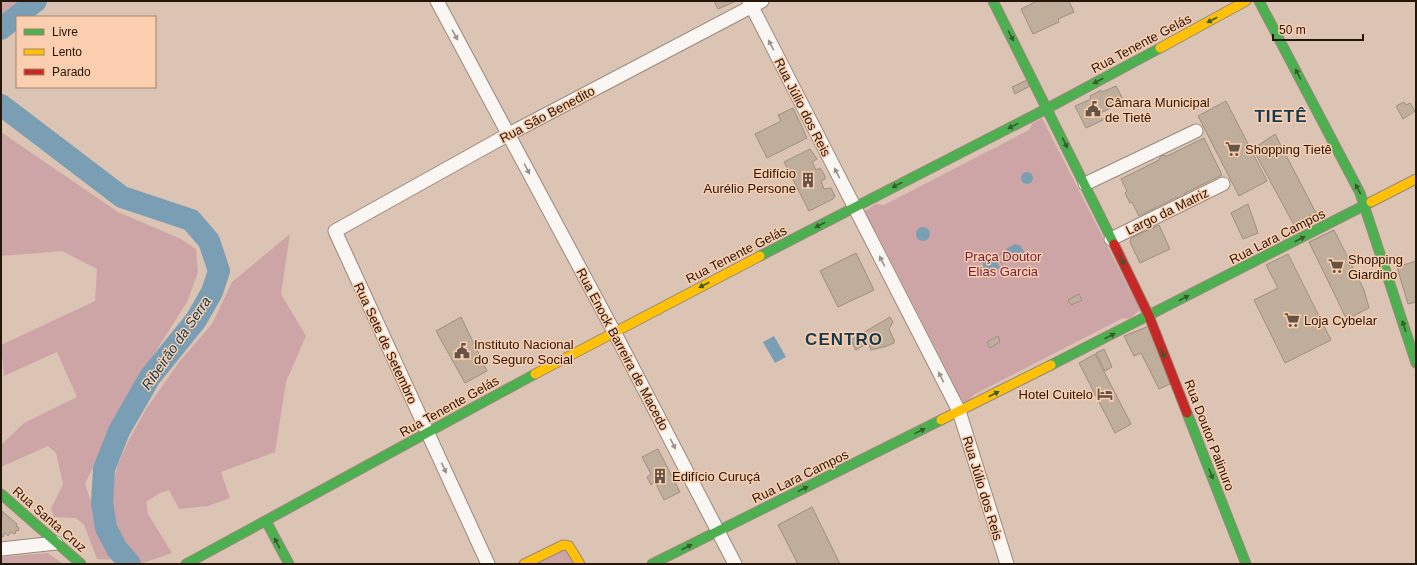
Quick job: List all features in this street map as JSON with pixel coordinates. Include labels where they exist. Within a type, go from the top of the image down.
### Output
[{"type":"street","name":"Rua Enock Barreira de Macedo","points":[[437,1],[614,331],[735,564]]},
{"type":"street","name":"Rua Tenente Gelás","points":[[1048,108],[1246,1]]},
{"type":"street","points":[[1259,1],[1366,205],[1416,363]]},
{"type":"street","name":"Rua São Benedito","points":[[335,231],[509,134],[754,3]]},
{"type":"street","name":"Rua Júlio dos Reis","points":[[754,3],[855,207]]},
{"type":"street","points":[[997,4],[1048,108],[1085,184],[1111,239],[1149,316],[959,411],[855,207],[1048,108]]},
{"type":"street","points":[[1085,184],[1196,131]]},
{"type":"street","name":"Rua Lara Campos","points":[[1149,316],[1416,179]]},
{"type":"street","name":"Largo da Matriz","points":[[1111,239],[1223,184]]},
{"type":"street","name":"Rua Tenente Gelás","points":[[186,564],[614,331],[855,207]]},
{"type":"street","name":"Rua Sete de Setembro","points":[[335,231],[488,564]]},
{"type":"street","name":"Rua Doutor Palinuro","points":[[1149,316],[1246,564]]},
{"type":"street","name":"Rua Lara Campos","points":[[652,564],[959,411]]},
{"type":"street","name":"Rua Júlio dos Reis","points":[[959,411],[1007,564]]},
{"type":"street","name":"Rua Santa Cruz","points":[[1,494],[81,564]]},
{"type":"street","points":[[266,521],[289,564]]},
{"type":"street","points":[[1,548],[56,542]]},
{"type":"street","points":[[524,564],[563,545],[569,546],[580,564]]},
{"type":"green space","points":[[1,1],[18,1],[1,18]]},
{"type":"green space","name":"Praça Doutor Elias Garcia","points":[[1042,118],[1140,310],[1129,319],[1123,318],[975,394],[964,404],[954,392],[955,386],[876,232],[869,229],[862,213],[876,204],[884,205],[1029,130],[1033,123]]},
{"type":"green space","points":[[1,132],[118,212],[181,239],[196,249],[198,272],[187,302],[128,395],[85,484],[102,534],[118,560],[97,559],[84,525],[76,518],[54,517],[51,509],[63,484],[56,453],[48,446],[1,467],[1,445],[24,423],[77,397],[57,352],[4,376],[1,345],[95,301],[97,269],[62,251],[1,256]]},
{"type":"green space","points":[[290,234],[281,294],[306,336],[286,382],[275,452],[221,472],[230,498],[208,506],[179,509],[169,490],[160,493],[146,502],[148,514],[172,553],[140,564],[114,526],[110,496],[118,464],[146,409],[180,361],[212,324],[232,282]]},
{"type":"green space","points":[[565,546],[575,564],[529,564]]},
{"type":"green space","points":[[48,553],[63,564],[1,564],[1,557]]},
{"type":"water","points":[[1029,172],[1032,173],[1032,183],[1025,184],[1022,183],[1021,176],[1022,173]]},
{"type":"water","points":[[920,227],[926,227],[930,231],[930,237],[926,241],[920,241],[916,237],[916,231]]},
{"type":"water","points":[[1015,244],[1021,246],[1024,252],[1021,257],[1012,261],[1006,249]]},
{"type":"water","points":[[994,255],[1000,268],[991,272],[986,271],[983,267],[983,262]]},
{"type":"water","points":[[774,336],[786,357],[775,363],[763,342]]},
{"type":"building","points":[[714,1],[736,1],[718,9]]},
{"type":"building","points":[[1037,1],[1069,1],[1074,12],[1058,19],[1059,22],[1033,34],[1021,9]]},
{"type":"building","points":[[1027,80],[1030,86],[1015,94],[1012,87]]},
{"type":"building","name":"Câmara Municipal de Tietê","points":[[1116,86],[1124,101],[1099,114],[1103,120],[1086,128],[1075,106],[1091,99],[1090,96],[1101,90],[1102,92]]},
{"type":"building","name":"Shopping Tietê","points":[[1226,101],[1267,181],[1239,196],[1198,116]]},
{"type":"building","points":[[1404,102],[1406,105],[1410,103],[1415,111],[1403,119],[1396,106]]},
{"type":"building","points":[[793,108],[807,138],[767,158],[755,134],[781,121],[778,115]]},
{"type":"building","points":[[1275,134],[1316,213],[1294,225],[1253,149]]},
{"type":"building","points":[[1204,138],[1222,175],[1185,193],[1185,196],[1179,199],[1177,197],[1139,216],[1132,202],[1130,203],[1125,193],[1127,191],[1121,179],[1159,160],[1161,155],[1167,156]]},
{"type":"building","name":"Edifício Aurélio Persone","points":[[810,149],[817,159],[812,162],[816,170],[820,168],[825,176],[825,179],[821,181],[824,189],[831,188],[835,196],[833,199],[809,211],[784,162]]},
{"type":"building","points":[[1248,204],[1258,233],[1243,239],[1231,213]]},
{"type":"building","points":[[1159,225],[1170,249],[1140,263],[1130,242],[1131,238]]},
{"type":"building","name":"Shopping Giardino","points":[[1334,230],[1364,290],[1369,308],[1353,316],[1355,321],[1349,324],[1309,242]]},
{"type":"building","points":[[856,253],[874,290],[838,307],[820,271]]},
{"type":"building","points":[[1001,253],[1005,253],[1007,254],[1007,262],[1001,263],[998,260],[998,256]]},
{"type":"building","name":"Loja Cybelar","points":[[1288,254],[1331,340],[1285,363],[1254,300],[1278,288],[1266,265]]},
{"type":"building","points":[[1416,261],[1416,302],[1408,304],[1397,267]]},
{"type":"building","points":[[1079,294],[1082,300],[1071,305],[1068,300]]},
{"type":"building","name":"Instituto Nacional do Seguro Social","points":[[461,317],[487,371],[465,383],[436,331]]},
{"type":"building","points":[[890,317],[893,322],[889,329],[894,343],[871,350],[868,343],[856,350],[851,340]]},
{"type":"building","points":[[1149,326],[1170,384],[1159,389],[1141,353],[1134,356],[1124,336]]},
{"type":"building","points":[[998,336],[1000,342],[990,348],[987,342]]},
{"type":"building","points":[[1104,349],[1112,367],[1105,371],[1096,353]]},
{"type":"building","name":"Hotel Cuitelo","points":[[1095,354],[1131,424],[1115,433],[1079,363]]},
{"type":"building","name":"Edifício Curuçá","points":[[658,449],[680,492],[664,500],[655,482],[651,485],[647,477],[651,474],[642,457]]},
{"type":"building","points":[[812,507],[840,564],[798,564],[778,525]]},
{"type":"building","points":[[2,511],[17,524],[16,526],[19,528],[18,531],[16,530],[15,534],[11,532],[8,536],[5,533],[3,537],[1,534]]},
{"type":"waterway","name":"Ribeirão da Serra","points":[[17,16],[36,1]]},
{"type":"waterway","name":"Ribeirão da Serra","points":[[1,29],[16,17]]},
{"type":"waterway","name":"Ribeirão da Serra","points":[[1,105],[122,197],[191,220],[209,241],[219,271],[212,292],[196,320],[150,377],[119,431],[104,469],[102,503],[106,528],[117,549],[130,564]]},
{"type":"traffic: fast","points":[[993,1],[1114,244]]},
{"type":"traffic: fast","points":[[1259,1],[1360,193],[1416,363]]},
{"type":"traffic: fast","points":[[760,256],[1048,108],[1160,48]]},
{"type":"traffic: fast","points":[[1051,365],[1371,202]]},
{"type":"traffic: fast","points":[[186,564],[535,374]]},
{"type":"traffic: fast","points":[[1187,413],[1246,564]]},
{"type":"traffic: fast","points":[[652,564],[941,420]]},
{"type":"traffic: fast","points":[[1,494],[81,564]]},
{"type":"traffic: fast","points":[[266,521],[289,564]]},
{"type":"traffic: slow","points":[[1160,48],[1246,1]]},
{"type":"traffic: slow","points":[[1371,202],[1416,179]]},
{"type":"traffic: slow","points":[[535,374],[760,256]]},
{"type":"traffic: slow","points":[[941,420],[1051,365]]},
{"type":"traffic: slow","points":[[524,564],[563,545],[569,546],[580,564]]},
{"type":"traffic: jam","points":[[1114,244],[1149,316],[1187,413]]},
{"type":"place","name":"Câmara Municipal de Tietê","points":[[1093,109]]},
{"type":"place","name":"Shopping Tietê","points":[[1233,149]]},
{"type":"place","name":"Edifício Aurélio Persone","points":[[808,180]]},
{"type":"place","name":"Shopping Giardino","points":[[1336,266]]},
{"type":"place","name":"Loja Cybelar","points":[[1292,320]]},
{"type":"place","name":"Instituto Nacional do Seguro Social","points":[[462,351]]},
{"type":"place","name":"Hotel Cuitelo","points":[[1105,394]]},
{"type":"place","name":"Edifício Curuçá","points":[[660,476]]},
{"type":"district","name":"TIETÊ","points":[[1281,116]]},
{"type":"district","name":"CENTRO","points":[[844,339]]}]
